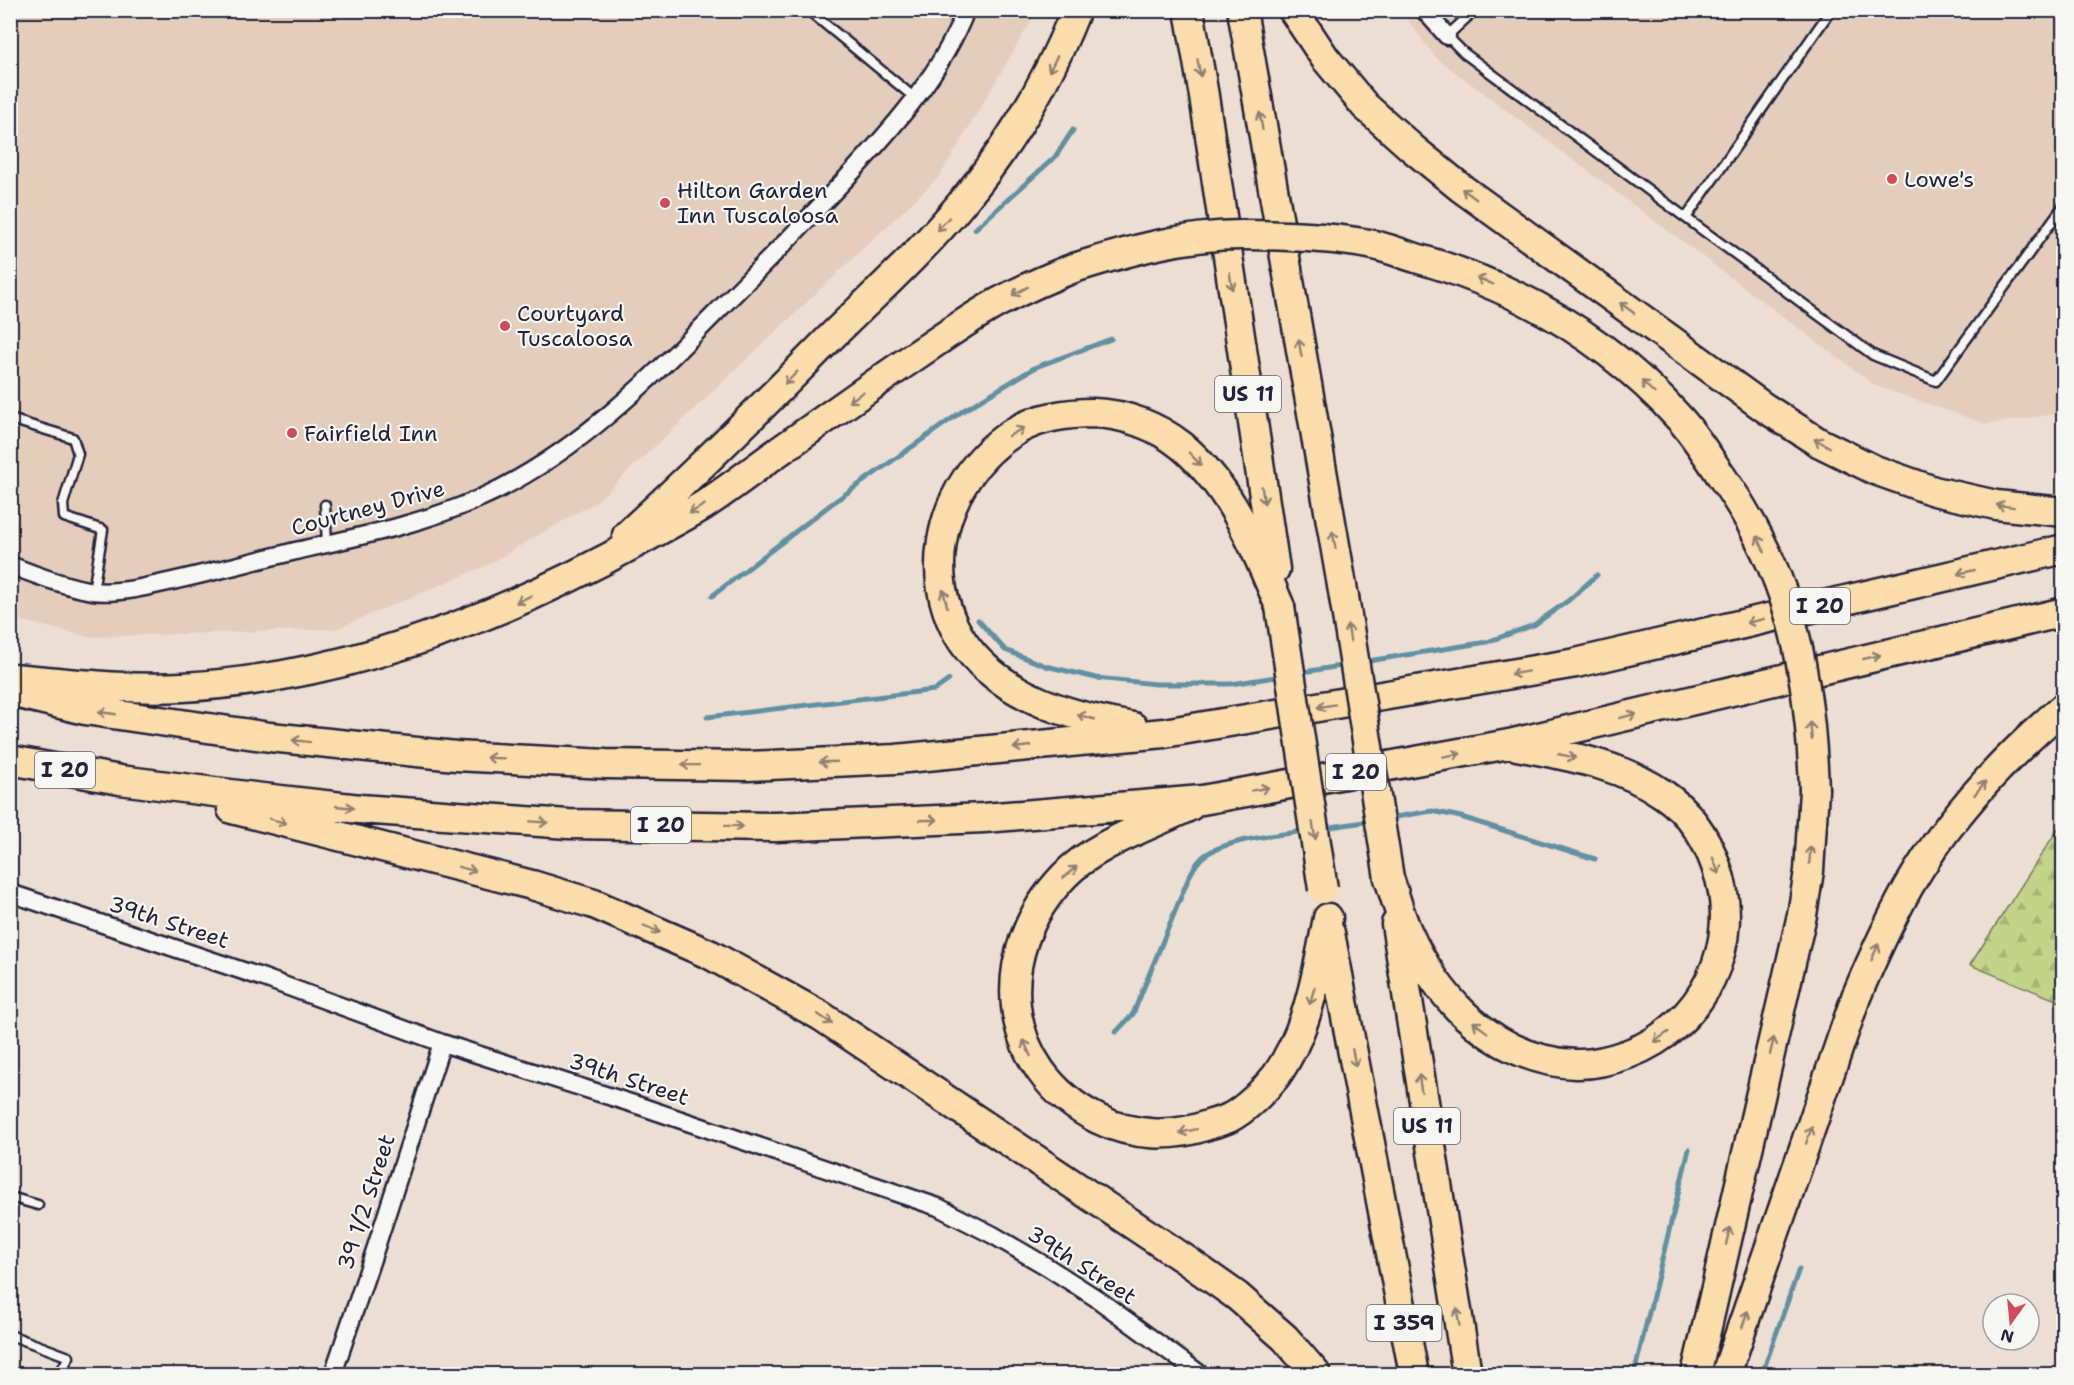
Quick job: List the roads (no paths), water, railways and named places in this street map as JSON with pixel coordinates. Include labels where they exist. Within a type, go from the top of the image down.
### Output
[{"type":"highway","points":[[591,568],[695,473],[960,206],[999,156],[1033,103],[1061,48],[1076,10]]},
{"type":"highway","name":"US 11","points":[[1189,10],[1280,607]]},
{"type":"highway","name":"US 11","points":[[1242,10],[1344,597],[1467,1374]]},
{"type":"highway","points":[[1293,10],[1325,58],[1365,106],[1412,148],[1461,188],[1765,408],[1818,442],[1875,470],[1935,491],[1996,505],[2064,512]]},
{"type":"highway","points":[[10,678],[119,687],[182,687],[245,681],[310,669],[436,634],[496,611],[591,568],[703,505],[891,372],[997,303],[1034,284],[1074,268],[1155,245],[1197,238],[1240,235],[1326,239],[1369,244],[1448,267],[1487,282],[1526,300],[1597,342],[1628,367],[1683,422],[1737,498],[1756,534],[1776,576],[1797,641],[1808,701],[1814,790],[1809,871],[1802,915],[1696,1374]]},
{"type":"highway","points":[[1164,733],[1098,721],[1062,711],[1032,698],[1010,686],[986,668],[966,646],[954,626],[945,603],[939,558],[943,530],[952,503],[965,478],[984,456],[1021,428],[1040,420],[1061,416],[1103,413],[1125,417],[1164,433],[1197,460],[1236,509],[1280,607]]},
{"type":"highway","name":"I 20","points":[[10,692],[85,710],[270,737],[456,756],[606,764],[748,766],[896,759],[1164,733],[1576,663],[2064,549]]},
{"type":"highway","name":"I 359","points":[[1280,607],[1328,918],[1414,1374]]},
{"type":"highway","name":"I 20","points":[[10,760],[120,780],[360,809],[568,824],[776,827],[984,818],[1203,800],[1509,744],[2064,612]]},
{"type":"highway","points":[[1726,1374],[1856,997],[1880,941],[1910,885],[1945,832],[1993,774],[2030,735],[2064,706]]},
{"type":"highway","points":[[1389,878],[1408,934],[1438,983],[1479,1028],[1517,1050],[1576,1064],[1597,1062],[1618,1057],[1654,1042],[1688,1015],[1711,981],[1724,940],[1726,919],[1721,879],[1699,831],[1671,800],[1626,773],[1590,762],[1509,744]]},
{"type":"highway","points":[[120,780],[532,885],[594,904],[711,955],[821,1016],[1186,1260],[1237,1296],[1285,1338],[1316,1374]]},
{"type":"highway","points":[[1203,800],[1112,842],[1088,858],[1065,874],[1034,913],[1023,938],[1016,965],[1014,993],[1022,1036],[1040,1073],[1054,1089],[1070,1103],[1107,1124],[1148,1133],[1170,1134],[1191,1131],[1230,1117],[1263,1092],[1287,1057],[1314,992],[1328,918]]},
{"type":"street","name":"Courtney Drive","points":[[10,565],[93,591],[114,591],[157,585],[421,521],[480,498],[535,468],[586,432],[650,377],[813,214],[898,123],[916,99],[934,72],[966,10]]},
{"type":"street","points":[[1424,10],[1447,36]]},
{"type":"street","name":"39th Street","points":[[10,893],[264,978],[442,1043],[651,1110],[938,1207],[1054,1271],[1113,1310],[1200,1374]]},
{"type":"street","name":"39 1/2 Street","points":[[333,1374],[442,1043]]},
{"type":"lane","points":[[808,10],[916,99]]},
{"type":"lane","points":[[1475,10],[1447,36],[1464,53],[1873,355],[1936,381],[2064,205]]},
{"type":"lane","points":[[1686,218],[1831,10]]},
{"type":"lane","points":[[10,418],[73,438],[78,454],[63,504],[64,517],[103,530],[93,591]]},
{"type":"lane","points":[[326,505],[327,544]]},
{"type":"lane","points":[[10,1197],[38,1205]]},
{"type":"lane","points":[[10,1335],[69,1357],[59,1374]]},
{"type":"waterway","points":[[975,229],[1055,157],[1073,130]]},
{"type":"waterway","points":[[712,596],[830,505],[964,410],[1036,367],[1111,339]]},
{"type":"waterway","points":[[1362,662],[1487,642],[1534,625],[1569,600],[1597,575]]},
{"type":"waterway","points":[[978,620],[1005,650],[1046,666],[1096,678],[1156,684],[1231,684],[1282,676]]},
{"type":"waterway","points":[[1297,673],[1347,665]]},
{"type":"waterway","points":[[707,717],[935,690],[949,680]]},
{"type":"waterway","points":[[1389,818],[1432,811],[1461,817],[1595,859]]},
{"type":"waterway","points":[[1324,828],[1371,821]]},
{"type":"waterway","points":[[1116,1032],[1133,1014],[1189,877],[1199,861],[1207,854],[1233,843],[1305,831]]},
{"type":"waterway","points":[[1634,1374],[1689,1149]]},
{"type":"waterway","points":[[1762,1374],[1799,1269]]},
{"type":"place","name":"Lowe's","points":[[1892,179]]},
{"type":"place","name":"Hilton Garden Inn Tuscaloosa","points":[[665,203]]},
{"type":"place","name":"Courtyard Tuscaloosa","points":[[505,326]]},
{"type":"place","name":"Fairfield Inn","points":[[292,433]]}]
